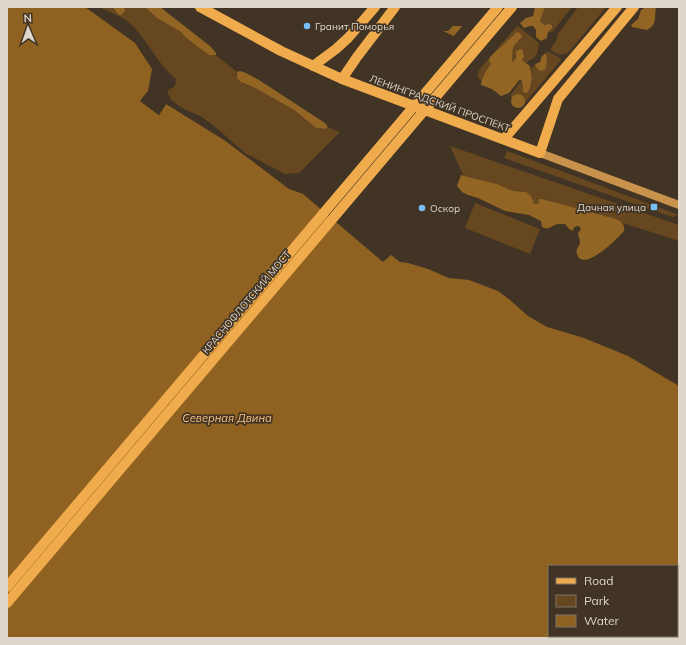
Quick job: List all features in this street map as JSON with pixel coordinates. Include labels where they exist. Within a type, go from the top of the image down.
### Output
[{"type":"main road","name":"ЛЕНИНГРАДСКИЙ ПРОСПЕКТ","points":[[200,7],[281,51],[342,79],[679,205]]},
{"type":"main road","points":[[313,66],[348,38],[375,7]]},
{"type":"main road","points":[[342,79],[395,7]]},
{"type":"main road","name":"КРАСНОФЛОТСКИЙ МОСТ","points":[[7,587],[498,7]]},
{"type":"main road","name":"КРАСНОФЛОТСКИЙ МОСТ","points":[[7,603],[512,7]]},
{"type":"main road","points":[[504,139],[617,7]]},
{"type":"main road","points":[[540,153],[558,99],[634,7]]},
{"type":"green space","points":[[99,7],[112,7],[115,11],[124,7],[145,7],[157,18],[181,32],[185,37],[209,55],[216,55],[237,72],[236,75],[244,84],[255,88],[294,110],[316,128],[325,129],[328,127],[340,132],[299,173],[285,174],[245,153],[202,117],[182,108],[171,100],[167,91],[175,86],[176,79],[163,66],[142,36],[130,23]]},
{"type":"green space","points":[[545,7],[572,7],[553,31],[548,33],[552,27],[549,24],[543,25],[540,21]]},
{"type":"green space","points":[[578,7],[606,7],[569,52],[561,55],[554,52],[550,49],[556,41],[558,34]]},
{"type":"green space","points":[[518,26],[539,43],[536,56],[528,61],[528,63],[522,60],[524,57],[523,50],[518,49],[515,60],[512,62],[513,47],[521,39],[513,35],[506,44],[490,58],[489,61],[491,64],[481,81],[477,76],[478,71]]},
{"type":"green space","points":[[547,51],[561,60],[523,105],[524,99],[521,95],[516,95],[512,98],[510,96],[521,81],[522,88],[530,88],[532,78],[531,69],[535,64],[536,67],[545,66]]},
{"type":"green space","points":[[450,146],[679,225],[679,241],[608,217],[544,199],[539,201],[538,204],[534,204],[524,192],[513,191],[497,184],[463,175]]},
{"type":"green space","points":[[507,151],[679,215],[672,217],[504,158]]},
{"type":"green space","points":[[475,203],[540,229],[530,254],[465,228]]},
{"type":"shaded area","points":[[112,7],[124,7],[125,11],[119,15]]},
{"type":"shaded area","points":[[145,7],[160,7],[210,46],[216,55],[209,55],[185,37],[181,32],[157,18]]},
{"type":"shaded area","points":[[535,7],[545,7],[540,21],[544,25],[552,25],[552,28],[548,32],[547,38],[541,41],[536,37],[536,30],[533,26],[524,28],[520,23],[526,18],[533,16]]},
{"type":"shaded area","points":[[646,7],[656,7],[653,25],[647,30],[632,27],[631,25],[638,19],[641,10]]},
{"type":"shaded area","points":[[453,26],[462,26],[454,36],[443,31],[448,31]]},
{"type":"shaded area","points":[[517,32],[520,33],[522,37],[513,47],[512,61],[513,62],[516,58],[516,51],[520,49],[523,50],[524,57],[522,60],[530,66],[532,78],[530,88],[527,93],[523,92],[522,82],[520,79],[509,93],[501,96],[492,89],[481,85],[481,82],[484,74],[491,64],[489,61],[490,57]]},
{"type":"shaded area","points":[[546,53],[547,62],[545,70],[540,71],[535,64],[540,62],[542,56]]},
{"type":"shaded area","points":[[240,71],[259,80],[325,123],[328,127],[325,129],[316,128],[294,110],[255,88],[241,82],[237,78],[237,72]]},
{"type":"shaded area","points":[[518,94],[523,96],[525,101],[523,106],[518,108],[513,106],[511,101],[513,96]]},
{"type":"shaded area","points":[[461,175],[497,184],[513,191],[526,192],[531,196],[534,204],[538,204],[539,199],[542,199],[616,219],[623,224],[624,231],[601,252],[586,260],[581,259],[577,254],[577,249],[580,242],[578,233],[581,229],[579,226],[574,227],[573,231],[565,224],[558,224],[549,228],[542,227],[541,221],[529,215],[505,211],[462,192],[457,186]]},
{"type":"water","name":"Северная Двина","points":[[7,7],[85,7],[135,43],[152,69],[148,91],[140,101],[159,115],[166,104],[224,140],[289,189],[303,194],[383,262],[391,255],[400,262],[428,269],[449,278],[469,280],[498,291],[528,316],[547,327],[584,338],[628,356],[679,386],[679,638],[7,638]]},
{"type":"pier","points":[[148,91],[150,92],[143,101],[158,112],[165,103],[166,104],[159,115],[140,101]]},
{"type":"place","name":"Гранит Поморья","points":[[307,26]]},
{"type":"place","name":"Дачная улица","points":[[654,207]]},
{"type":"place","name":"Оскор","points":[[422,208]]}]
